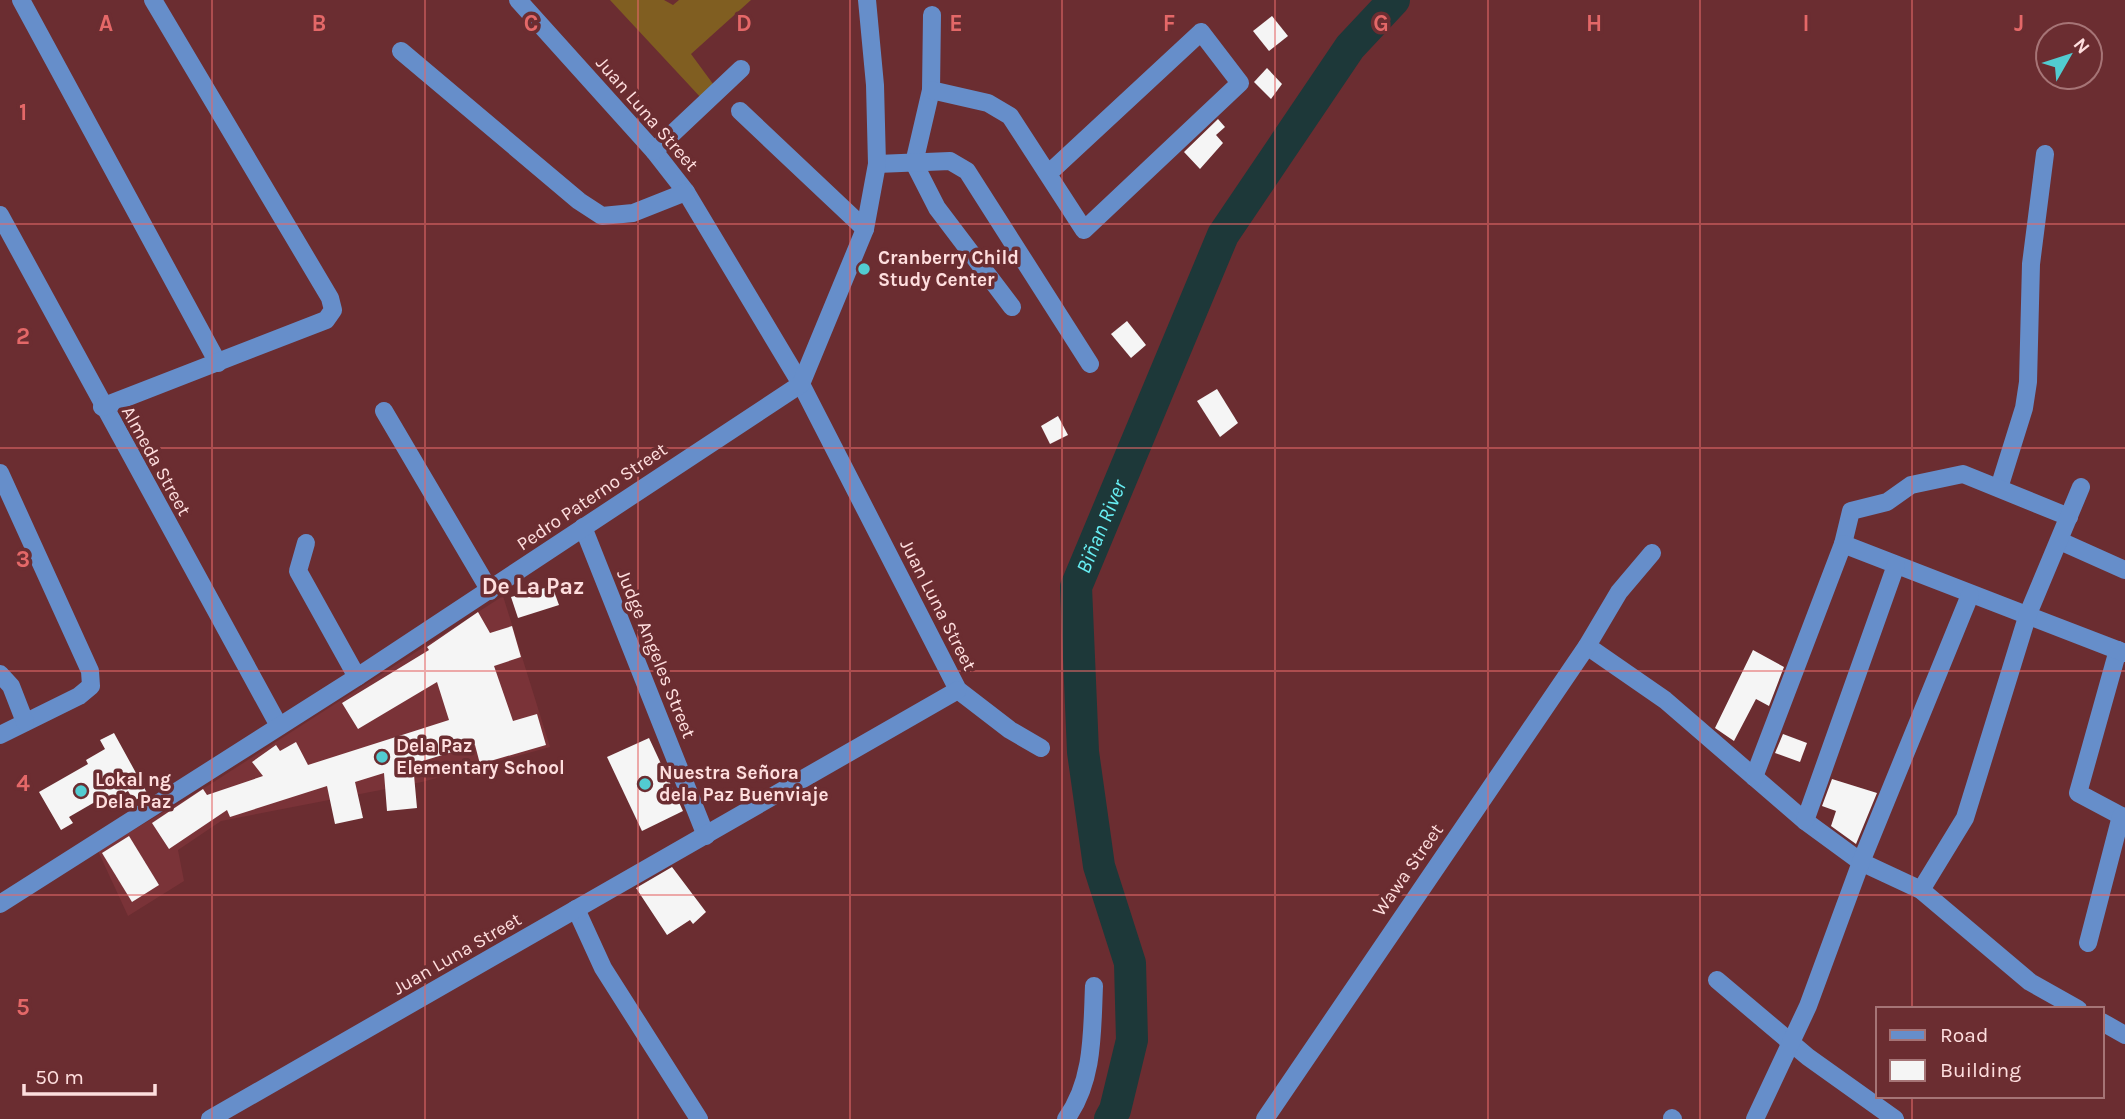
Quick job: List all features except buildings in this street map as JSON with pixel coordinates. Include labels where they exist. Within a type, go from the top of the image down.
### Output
[{"type":"street","points":[[21,0],[218,363]]},
{"type":"street","points":[[102,407],[326,320],[333,310],[330,298],[153,0]]},
{"type":"street","name":"Juan Luna Street","points":[[210,1119],[958,690],[801,384],[686,192],[654,151],[518,0]]},
{"type":"street","points":[[801,384],[865,229],[877,164],[875,85],[865,2]]},
{"type":"street","points":[[932,15],[931,90],[914,163],[937,208],[1012,307]]},
{"type":"street","points":[[931,90],[988,103],[1010,116],[1084,230],[1240,83],[1200,32],[1049,173]]},
{"type":"street","points":[[401,51],[579,201],[602,216],[633,213],[686,192]]},
{"type":"street","points":[[654,151],[741,69]]},
{"type":"street","points":[[740,111],[865,229]]},
{"type":"street","points":[[1999,488],[2025,408],[2031,264],[2045,154]]},
{"type":"street","points":[[877,164],[950,161],[967,171],[1090,364]]},
{"type":"street","name":"Almeda Street","points":[[0,215],[102,407],[279,726]]},
{"type":"street","name":"Pedro Paterno Street","points":[[0,904],[490,591],[801,384]]},
{"type":"street","points":[[384,411],[490,591]]},
{"type":"street","points":[[0,473],[90,671],[91,685],[79,696],[0,735]]},
{"type":"street","points":[[1754,777],[1843,544],[1851,511],[1887,502],[1911,485],[1963,474],[2069,517]]},
{"type":"street","points":[[1922,890],[1965,818],[2028,614],[2081,488]]},
{"type":"street","name":"Judge Angeles Street","points":[[583,527],[706,836]]},
{"type":"street","points":[[2060,541],[2125,570]]},
{"type":"street","points":[[306,543],[298,570],[357,677]]},
{"type":"street","points":[[1843,544],[2122,652],[2078,793],[2123,817],[2088,943]]},
{"type":"street","name":"Wawa Street","points":[[1265,1119],[1587,646],[1619,592],[1652,553]]},
{"type":"street","points":[[1805,821],[1896,565]]},
{"type":"street","points":[[1755,1119],[1793,1043],[1861,862],[1970,595]]},
{"type":"street","points":[[1587,646],[1665,699],[1805,821],[1861,862],[1922,890],[2030,982],[2074,1007]]},
{"type":"street","points":[[0,674],[11,687],[25,722]]},
{"type":"street","points":[[958,690],[1010,730],[1041,748]]},
{"type":"street","points":[[576,909],[603,968],[699,1119]]},
{"type":"street","points":[[1717,980],[1793,1043],[1895,1119]]},
{"type":"street","points":[[1066,1119],[1080,1093],[1091,1051],[1094,986]]},
{"type":"street","points":[[2104,1023],[2125,1035]]},
{"type":"shaded area","points":[[610,0],[664,0],[673,5],[679,0],[751,0],[691,54],[716,88],[703,100]]},
{"type":"shaded area","name":"Dela Paz Elementary School","points":[[503,596],[550,747],[422,782],[221,821],[178,850],[184,881],[128,916],[98,851],[209,785]]},
{"type":"waterway","name":"Biñan River","points":[[1110,1119],[1115,1110],[1132,1040],[1130,963],[1099,866],[1083,752],[1076,587],[1223,235],[1350,47],[1394,0]]},
{"type":"place","name":"Cranberry Child Study Center","points":[[864,269]]},
{"type":"place","name":"Dela Paz Elementary School","points":[[382,757]]},
{"type":"place","name":"Nuestra Señora dela Paz Buenviaje","points":[[645,784]]},
{"type":"place","name":"Lokal ng Dela Paz","points":[[81,791]]},
{"type":"district","name":"De La Paz","points":[[533,586]]}]
